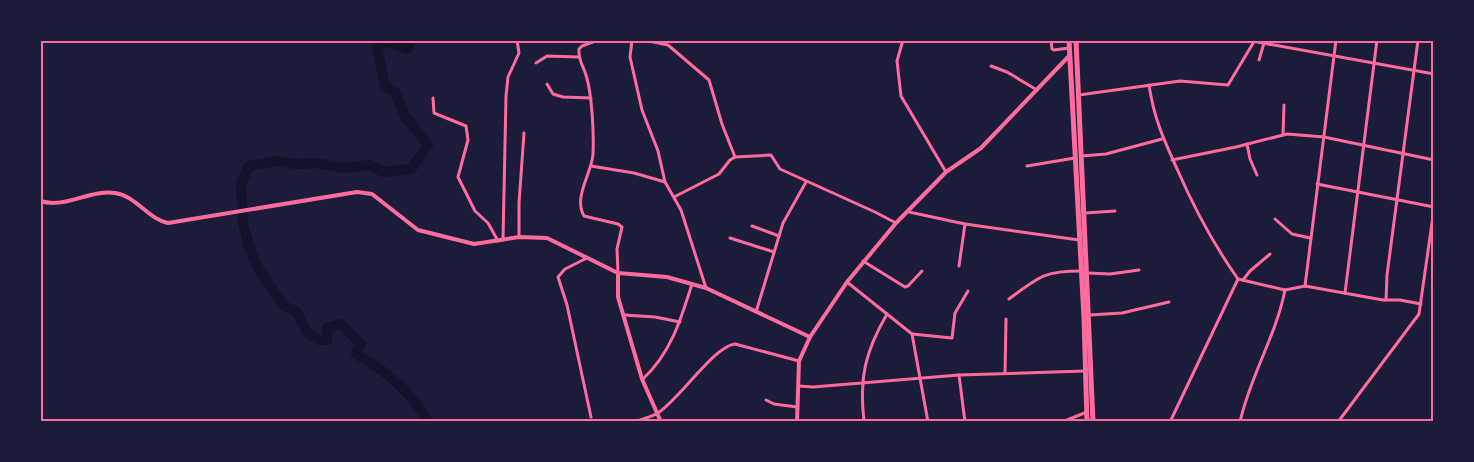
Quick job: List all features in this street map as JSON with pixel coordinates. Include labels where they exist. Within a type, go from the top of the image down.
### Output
[{"type":"main road","points":[[1069,40],[1079,240],[1090,315],[1093,422]]},
{"type":"main road","points":[[1076,40],[1085,213],[1087,422]]},
{"type":"street","points":[[500,240],[507,88],[508,77],[519,53],[517,40]]},
{"type":"street","points":[[598,40],[579,49],[579,57],[591,98],[593,154],[585,183],[581,211],[584,216],[622,227],[617,249],[618,297],[642,379],[662,422]]},
{"type":"street","points":[[632,40],[630,57],[642,110],[658,151],[665,182],[681,210],[706,288]]},
{"type":"street","points":[[644,40],[668,45],[709,80],[735,157]]},
{"type":"street","points":[[903,40],[897,61],[901,96],[946,172]]},
{"type":"street","points":[[1051,40],[1054,50],[1069,48]]},
{"type":"street","points":[[1246,40],[1434,74]]},
{"type":"street","points":[[1305,286],[1336,40]]},
{"type":"street","points":[[1345,293],[1377,40]]},
{"type":"street","points":[[1386,300],[1387,275],[1418,40]]},
{"type":"street","points":[[1079,94],[1180,81],[1228,85],[1255,41]]},
{"type":"street","points":[[1259,60],[1264,44]]},
{"type":"street","points":[[536,63],[547,56],[579,57]]},
{"type":"street","points":[[797,422],[799,361],[810,337],[847,282],[896,224],[946,172],[981,148],[1069,56]]},
{"type":"street","points":[[991,66],[1007,72],[1037,90]]},
{"type":"street","points":[[547,84],[553,94],[563,97],[591,98]]},
{"type":"street","points":[[1149,85],[1153,112],[1162,139],[1198,216],[1217,249],[1240,280],[1285,290],[1305,286],[1421,304]]},
{"type":"street","points":[[434,98],[434,113],[466,126],[468,140],[458,177],[475,211],[488,223],[500,240]]},
{"type":"street","points":[[1282,135],[1284,105]]},
{"type":"street","points":[[519,237],[524,133]]},
{"type":"street","points":[[1172,160],[1282,135],[1301,134],[1434,160]]},
{"type":"street","points":[[1082,156],[1106,154],[1162,139]]},
{"type":"street","points":[[1247,144],[1257,175]]},
{"type":"street","points":[[674,197],[719,174],[735,157],[771,155],[780,169],[875,212],[896,224]]},
{"type":"street","points":[[1027,166],[1075,158]]},
{"type":"street","points":[[591,166],[634,173],[665,182]]},
{"type":"street","points":[[756,312],[783,223],[806,182]]},
{"type":"street","points":[[1317,184],[1434,208],[1432,237],[1419,314],[1338,422]]},
{"type":"street","points":[[40,201],[47,203],[71,201],[96,193],[115,193],[135,202],[160,222],[168,223],[357,192],[372,194],[418,230],[474,243],[519,237],[547,238],[618,273],[667,277],[706,288],[810,337]]},
{"type":"street","points":[[1085,213],[1115,211]]},
{"type":"street","points":[[909,212],[965,224],[1079,240]]},
{"type":"street","points":[[1275,219],[1292,234],[1310,238]]},
{"type":"street","points":[[959,266],[965,224]]},
{"type":"street","points":[[752,226],[779,236]]},
{"type":"street","points":[[730,238],[774,252]]},
{"type":"street","points":[[1170,422],[1240,280],[1270,254]]},
{"type":"street","points":[[589,257],[565,269],[558,278],[567,305],[591,417]]},
{"type":"street","points":[[863,261],[905,287],[921,271]]},
{"type":"street","points":[[1009,299],[1039,276],[1053,272],[1110,274],[1139,270]]},
{"type":"street","points":[[847,282],[912,334],[952,338],[954,313],[968,291]]},
{"type":"street","points":[[642,379],[667,352],[693,284]]},
{"type":"street","points":[[1240,422],[1272,337],[1285,290]]},
{"type":"street","points":[[1090,315],[1122,313],[1169,302]]},
{"type":"street","points":[[864,422],[862,384],[867,360],[887,314]]},
{"type":"street","points":[[624,315],[655,317],[680,322]]},
{"type":"street","points":[[1005,373],[1006,319]]},
{"type":"street","points":[[912,334],[928,422]]},
{"type":"street","points":[[636,422],[657,414],[729,345],[735,344],[799,361]]},
{"type":"street","points":[[798,386],[862,384],[959,375],[1085,371]]},
{"type":"street","points":[[959,375],[965,422]]},
{"type":"street","points":[[766,400],[774,404],[797,407]]},
{"type":"street","points":[[1062,422],[1087,412]]},
{"type":"waterway","points":[[412,40],[407,49],[385,41],[377,47],[385,86],[395,92],[404,115],[428,145],[411,169],[383,172],[370,165],[343,168],[317,163],[296,164],[276,161],[249,166],[241,184],[243,223],[249,246],[259,270],[284,306],[297,312],[307,332],[319,340],[327,340],[327,328],[341,324],[361,344],[356,354],[378,367],[406,391],[428,422]]}]
